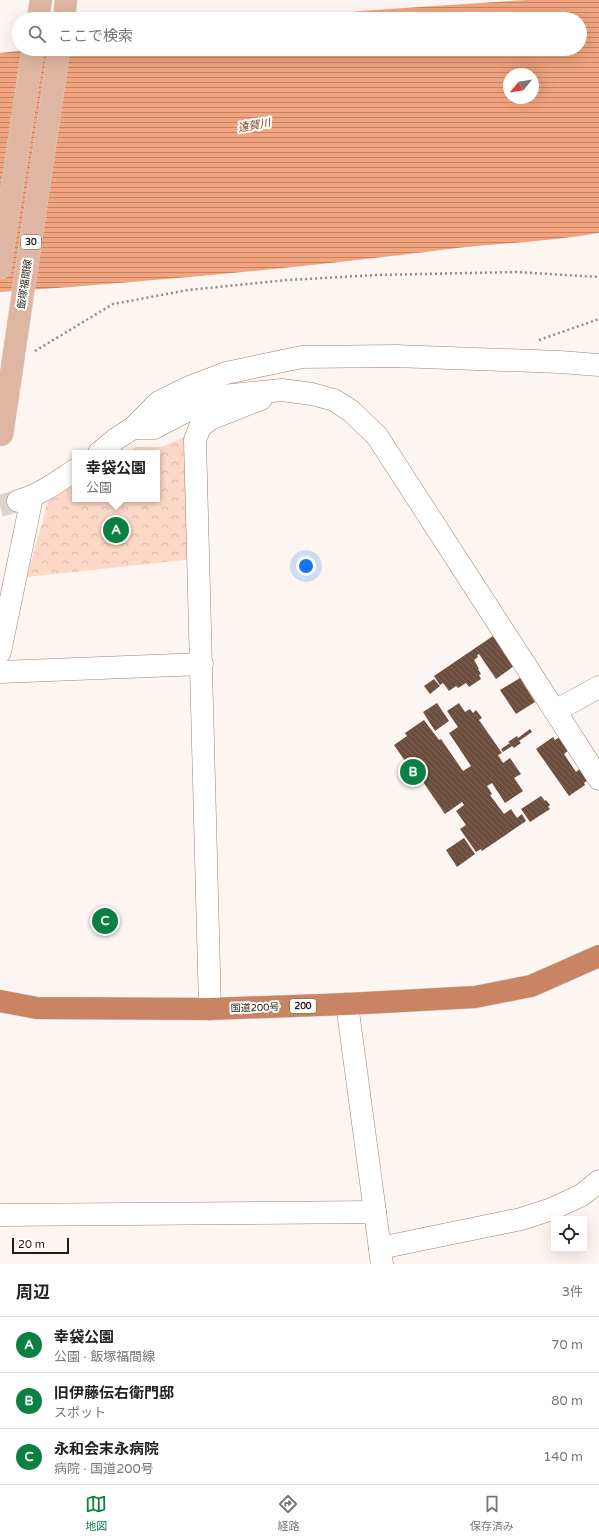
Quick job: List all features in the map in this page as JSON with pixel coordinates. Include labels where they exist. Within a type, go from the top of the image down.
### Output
[{"type":"highway","name":"国道200号","points":[[0,1001],[36,1008],[210,1009],[347,1004],[475,997],[531,986],[599,956]]},
{"type":"main road","points":[[39,12],[41,0]]},
{"type":"main road","points":[[65,12],[66,0]]},
{"type":"main road","points":[[0,268],[32,56]]},
{"type":"main road","name":"飯塚福間線","points":[[1,441],[58,56]]},
{"type":"street","points":[[103,450],[133,428],[159,402],[187,388],[226,373],[302,357],[395,356],[560,362],[599,365]]},
{"type":"street","points":[[133,428],[154,428],[213,396],[282,390],[312,394],[334,400],[351,411],[377,436],[599,778]]},
{"type":"street","points":[[210,1009],[195,440],[200,426],[210,419],[282,390]]},
{"type":"street","points":[[0,652],[25,499],[46,490],[72,472]]},
{"type":"street","points":[[0,672],[202,664]]},
{"type":"street","points":[[555,710],[599,687]]},
{"type":"street","points":[[347,1004],[381,1256],[552,1209],[582,1195],[599,1181]]},
{"type":"street","points":[[0,1215],[375,1212]]},
{"type":"path","points":[[32,353],[113,304],[188,290],[288,280],[376,275],[516,272],[599,277]]},
{"type":"path","points":[[532,342],[599,319]]},
{"type":"green space","points":[[191,434],[194,559],[27,577],[48,501],[72,486],[72,502],[160,502],[160,450],[132,450],[136,447],[161,447]]},
{"type":"water","name":"遠賀川","points":[[525,0],[599,0],[599,233],[225,274],[0,292],[0,53],[12,52],[12,56],[587,56],[587,12],[352,12]]},
{"type":"building","points":[[493,636],[514,666],[496,679],[479,654],[474,660],[481,674],[479,675],[481,679],[469,687],[466,683],[458,688],[456,686],[449,691],[443,683],[440,685],[434,676]]},
{"type":"building","points":[[520,678],[535,702],[516,714],[500,690]]},
{"type":"building","points":[[434,679],[440,686],[430,694],[424,686]]},
{"type":"building","points":[[437,703],[449,721],[435,731],[423,712]]},
{"type":"building","points":[[459,703],[465,712],[470,709],[473,713],[476,710],[482,718],[479,720],[502,753],[498,755],[503,763],[510,758],[521,774],[514,778],[523,791],[505,803],[492,783],[487,786],[492,794],[490,795],[504,814],[511,809],[517,818],[522,814],[526,821],[482,851],[481,849],[476,852],[460,829],[466,825],[456,811],[464,805],[462,802],[445,814],[419,776],[416,777],[394,745],[407,736],[405,733],[424,720],[439,740],[441,739],[463,771],[471,766],[449,733],[458,727],[447,711]]},
{"type":"building","points":[[530,729],[532,732],[519,741],[521,743],[514,748],[512,746],[503,752],[501,749],[510,743],[508,742],[517,736],[518,738]]},
{"type":"building","points":[[561,736],[570,749],[564,754],[576,772],[581,768],[589,779],[584,783],[585,785],[569,796],[536,749],[553,737],[555,740]]},
{"type":"building","points":[[541,796],[550,805],[548,807],[550,809],[530,822],[521,809]]},
{"type":"building","points":[[464,838],[475,854],[457,867],[446,850]]},
{"type":"tunnel","points":[[0,506],[18,501]]},
{"type":"place","name":"幸袋公園","points":[[116,530]]},
{"type":"place","name":"旧伊藤伝右衛門邸","points":[[413,772]]},
{"type":"place","name":"永和会末永病院","points":[[105,921]]}]
